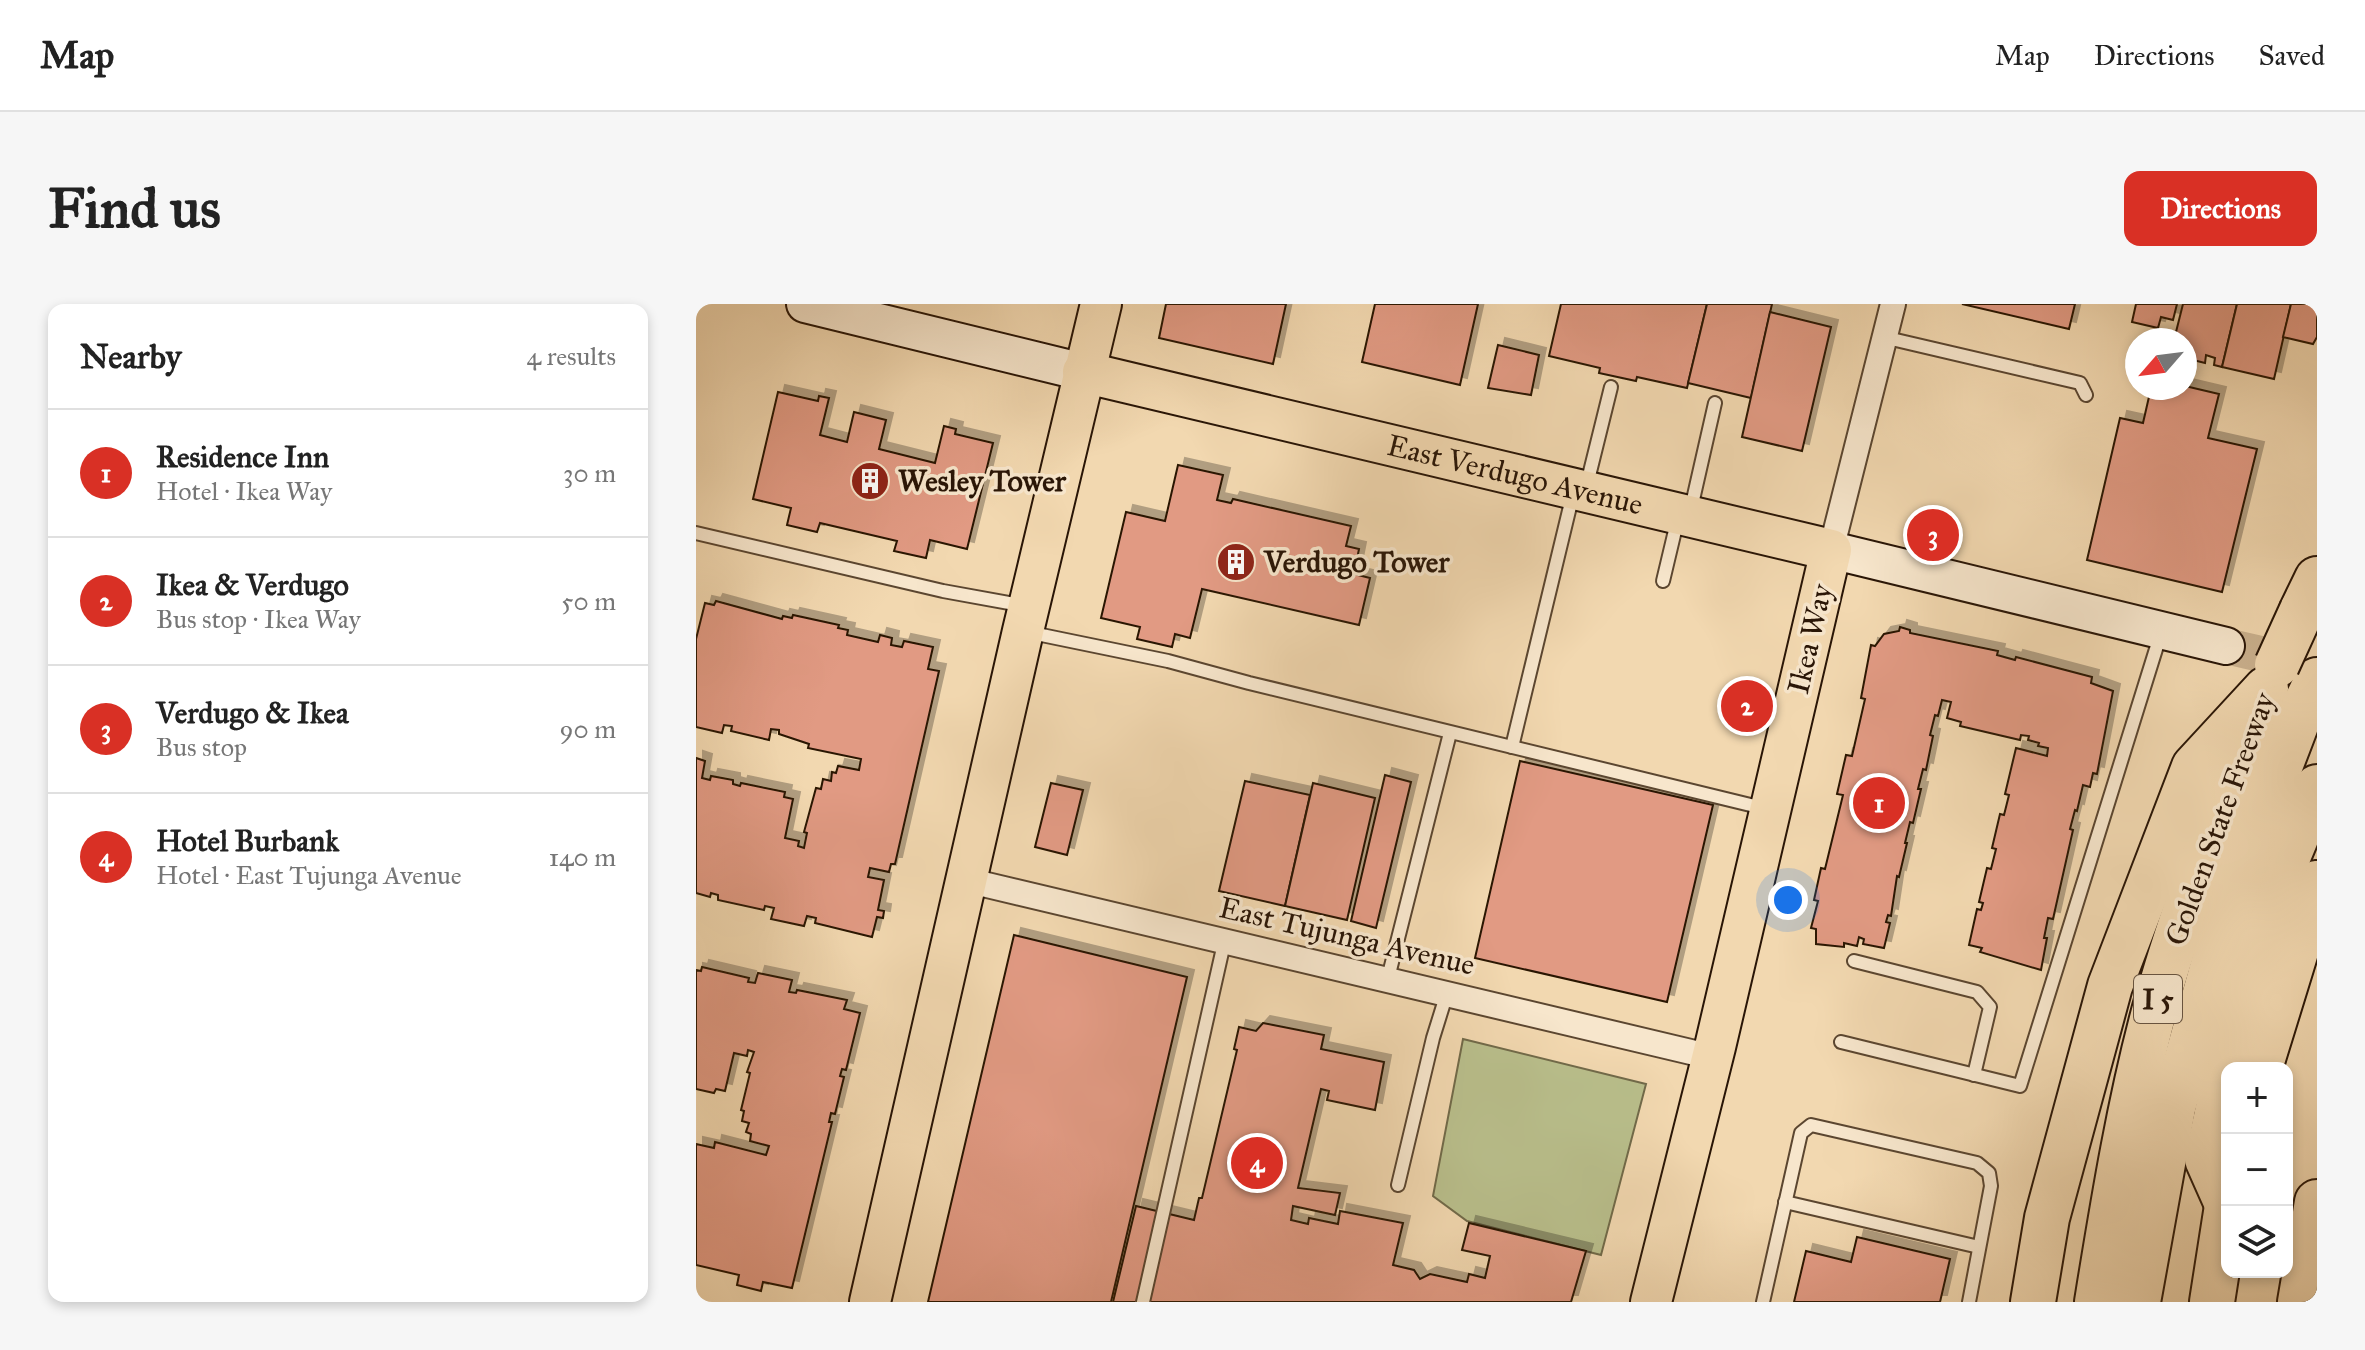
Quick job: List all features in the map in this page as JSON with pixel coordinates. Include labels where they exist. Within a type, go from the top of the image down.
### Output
[{"type":"highway","name":"Golden State Freeway","points":[[2097,1302],[2111,1211],[2155,1008],[2183,918],[2278,700],[2309,595]]},
{"type":"highway","points":[[2033,1302],[2047,1218],[2110,986],[2194,767],[2278,700]]},
{"type":"highway","points":[[2138,1302],[2178,1093],[2242,872],[2278,700]]},
{"type":"highway","points":[[2221,1191],[2207,1159],[2238,1016],[2283,869],[2317,787]]},
{"type":"highway","points":[[2262,1062],[2317,883]]},
{"type":"highway","points":[[2300,1302],[2317,1202]]},
{"type":"highway","points":[[2212,1302],[2227,1206]]},
{"type":"main road","name":"East Verdugo Avenue","points":[[805,304],[2226,646]]},
{"type":"main road","points":[[870,1302],[1101,304]]},
{"type":"main road","name":"Ikea Way","points":[[1651,1302],[1831,550]]},
{"type":"street","name":"Ikea Way","points":[[1831,550],[1893,304]]},
{"type":"street","name":"East Tujunga Avenue","points":[[966,880],[1712,1057]]},
{"type":"lane","points":[[1883,337],[2080,383],[2086,395]]},
{"type":"lane","points":[[1512,747],[1580,490],[1611,387]]},
{"type":"lane","points":[[1663,581],[1715,403]]},
{"type":"lane","points":[[696,533],[943,591],[1168,661],[1770,810]]},
{"type":"lane","points":[[1841,1042],[2020,1086],[2162,630]]},
{"type":"lane","points":[[1388,978],[1450,733]]},
{"type":"lane","points":[[1143,1302],[1225,939]]},
{"type":"lane","points":[[1854,961],[1977,992],[1987,1001],[1990,1007],[1974,1075]]},
{"type":"lane","points":[[1398,1185],[1433,1038],[1447,993]]},
{"type":"lane","points":[[1763,1302],[1801,1133],[1811,1125],[1977,1163],[1989,1173],[1991,1186],[1969,1302]]},
{"type":"lane","points":[[1785,1202],[1979,1247]]},
{"type":"green space","points":[[1463,1039],[1646,1084],[1601,1255],[1467,1221],[1433,1196]]},
{"type":"building","points":[[1166,304],[1286,304],[1273,364],[1159,338]]},
{"type":"building","points":[[1375,304],[1478,304],[1460,385],[1362,362]]},
{"type":"building","points":[[1561,304],[1707,304],[1687,388],[1637,377],[1636,381],[1599,373],[1600,368],[1549,356]]},
{"type":"building","points":[[1707,304],[1772,304],[1751,398],[1688,383]]},
{"type":"building","points":[[1962,304],[2075,304],[2069,329]]},
{"type":"building","points":[[2136,304],[2177,304],[2173,320],[2161,317],[2158,328],[2132,322]]},
{"type":"building","points":[[2183,304],[2237,304],[2222,367],[2214,365],[2215,358],[2206,355],[2205,363],[2197,361],[2197,328],[2177,328]]},
{"type":"building","points":[[2237,304],[2291,304],[2274,379],[2222,367]]},
{"type":"building","points":[[2291,304],[2317,304],[2317,337],[2313,344],[2283,337]]},
{"type":"building","points":[[1770,312],[1831,327],[1802,451],[1742,437]]},
{"type":"building","points":[[1498,345],[1539,355],[1531,395],[1488,388]]},
{"type":"building","points":[[2197,389],[2219,394],[2208,438],[2257,449],[2222,592],[2087,560],[2120,418],[2143,423],[2148,400],[2197,400]]},
{"type":"building","name":"Wesley Tower","points":[[778,392],[818,401],[819,396],[829,398],[820,435],[847,442],[854,412],[886,420],[879,449],[935,463],[944,426],[956,429],[955,434],[993,443],[967,549],[930,540],[926,558],[894,551],[897,541],[820,523],[817,532],[787,525],[791,508],[753,499]]},
{"type":"building","name":"Verdugo Tower","points":[[1178,465],[1223,475],[1217,500],[1231,503],[1233,499],[1351,526],[1346,546],[1359,549],[1354,574],[1370,578],[1359,625],[1202,589],[1190,638],[1175,634],[1172,647],[1137,639],[1140,627],[1101,618],[1126,512],[1165,521]]},
{"type":"building","points":[[716,601],[782,619],[783,616],[792,618],[793,615],[839,625],[838,628],[848,630],[847,635],[878,642],[880,635],[892,638],[891,645],[902,647],[904,641],[933,647],[928,669],[939,671],[895,864],[891,864],[889,872],[870,868],[868,877],[884,880],[878,910],[884,911],[883,918],[877,917],[872,937],[815,923],[816,918],[807,916],[804,926],[771,919],[774,908],[765,906],[764,910],[718,900],[718,895],[711,893],[710,897],[696,893],[696,758],[705,761],[702,778],[710,780],[711,776],[733,780],[733,784],[740,786],[741,783],[785,792],[784,797],[793,799],[785,838],[799,841],[798,846],[804,848],[807,833],[804,832],[816,788],[821,789],[823,779],[831,781],[832,772],[836,773],[838,766],[859,770],[861,759],[808,748],[809,744],[779,734],[779,730],[771,729],[769,740],[731,731],[732,726],[724,725],[722,733],[696,727],[696,639],[705,603],[714,605]]},
{"type":"building","points":[[1900,627],[1910,630],[1910,633],[1998,651],[1997,655],[2015,660],[2016,657],[2092,677],[2091,683],[2113,691],[2097,774],[2093,773],[2090,787],[2083,785],[2070,829],[2073,830],[2053,919],[2048,918],[2041,970],[1980,952],[1982,948],[1969,945],[1977,909],[1981,910],[1983,903],[1979,902],[1987,868],[1991,869],[1996,849],[1992,848],[2000,814],[2004,815],[2009,795],[2005,794],[2016,748],[2047,756],[2048,748],[2028,740],[2029,736],[2021,735],[2020,740],[1960,726],[1961,722],[1947,718],[1951,702],[1942,700],[1930,735],[1933,736],[1926,770],[1923,769],[1913,823],[1910,822],[1897,876],[1891,916],[1888,915],[1886,922],[1890,923],[1884,948],[1863,944],[1864,939],[1859,937],[1857,946],[1816,944],[1816,929],[1811,928],[1818,901],[1814,900],[1843,795],[1837,794],[1846,755],[1852,756],[1865,699],[1861,698],[1871,645],[1875,646],[1884,634],[1899,631]]},
{"type":"building","points":[[1520,761],[1713,805],[1667,1002],[1475,958]]},
{"type":"building","points":[[1385,775],[1411,782],[1376,928],[1351,921]]},
{"type":"building","points":[[1245,781],[1310,795],[1285,906],[1219,891]]},
{"type":"building","points":[[1051,783],[1083,790],[1067,855],[1035,847]]},
{"type":"building","points":[[1313,783],[1375,798],[1347,920],[1285,906]]},
{"type":"building","points":[[1014,935],[1187,977],[1111,1302],[928,1302]]},
{"type":"building","points":[[702,967],[749,978],[748,982],[755,983],[758,973],[792,980],[789,992],[796,993],[797,990],[847,1000],[844,1009],[860,1013],[846,1070],[842,1069],[840,1076],[844,1077],[835,1114],[831,1113],[829,1122],[832,1122],[792,1288],[763,1282],[761,1291],[737,1285],[739,1275],[696,1265],[696,1144],[714,1148],[715,1142],[766,1155],[769,1146],[750,1141],[751,1134],[746,1132],[749,1123],[742,1121],[744,1111],[741,1110],[750,1073],[747,1072],[754,1052],[748,1050],[747,1056],[734,1053],[725,1091],[716,1089],[714,1093],[696,1089],[696,970],[701,971]]},
{"type":"building","points":[[1263,1023],[1324,1035],[1321,1049],[1384,1062],[1375,1110],[1327,1100],[1329,1091],[1321,1089],[1298,1188],[1340,1193],[1335,1215],[1293,1206],[1291,1220],[1308,1224],[1309,1218],[1338,1224],[1340,1211],[1403,1223],[1393,1265],[1414,1270],[1420,1279],[1430,1274],[1467,1282],[1469,1274],[1485,1278],[1490,1256],[1462,1250],[1469,1223],[1586,1251],[1571,1302],[1113,1302],[1136,1206],[1194,1220],[1237,1050],[1234,1049],[1239,1027],[1256,1031]]},
{"type":"building","points":[[1857,1237],[1950,1259],[1940,1302],[1794,1302],[1806,1251],[1851,1262]]},
{"type":"tunnel","points":[[2226,646],[2304,664]]},
{"type":"place","name":"Wesley Tower","points":[[870,481]]},
{"type":"place","name":"Verdugo & Ikea","points":[[1933,535]]},
{"type":"place","name":"Verdugo Tower","points":[[1236,562]]},
{"type":"place","name":"Ikea & Verdugo","points":[[1747,706]]},
{"type":"place","name":"Residence Inn","points":[[1879,803]]},
{"type":"place","name":"Hotel Burbank","points":[[1257,1163]]}]
